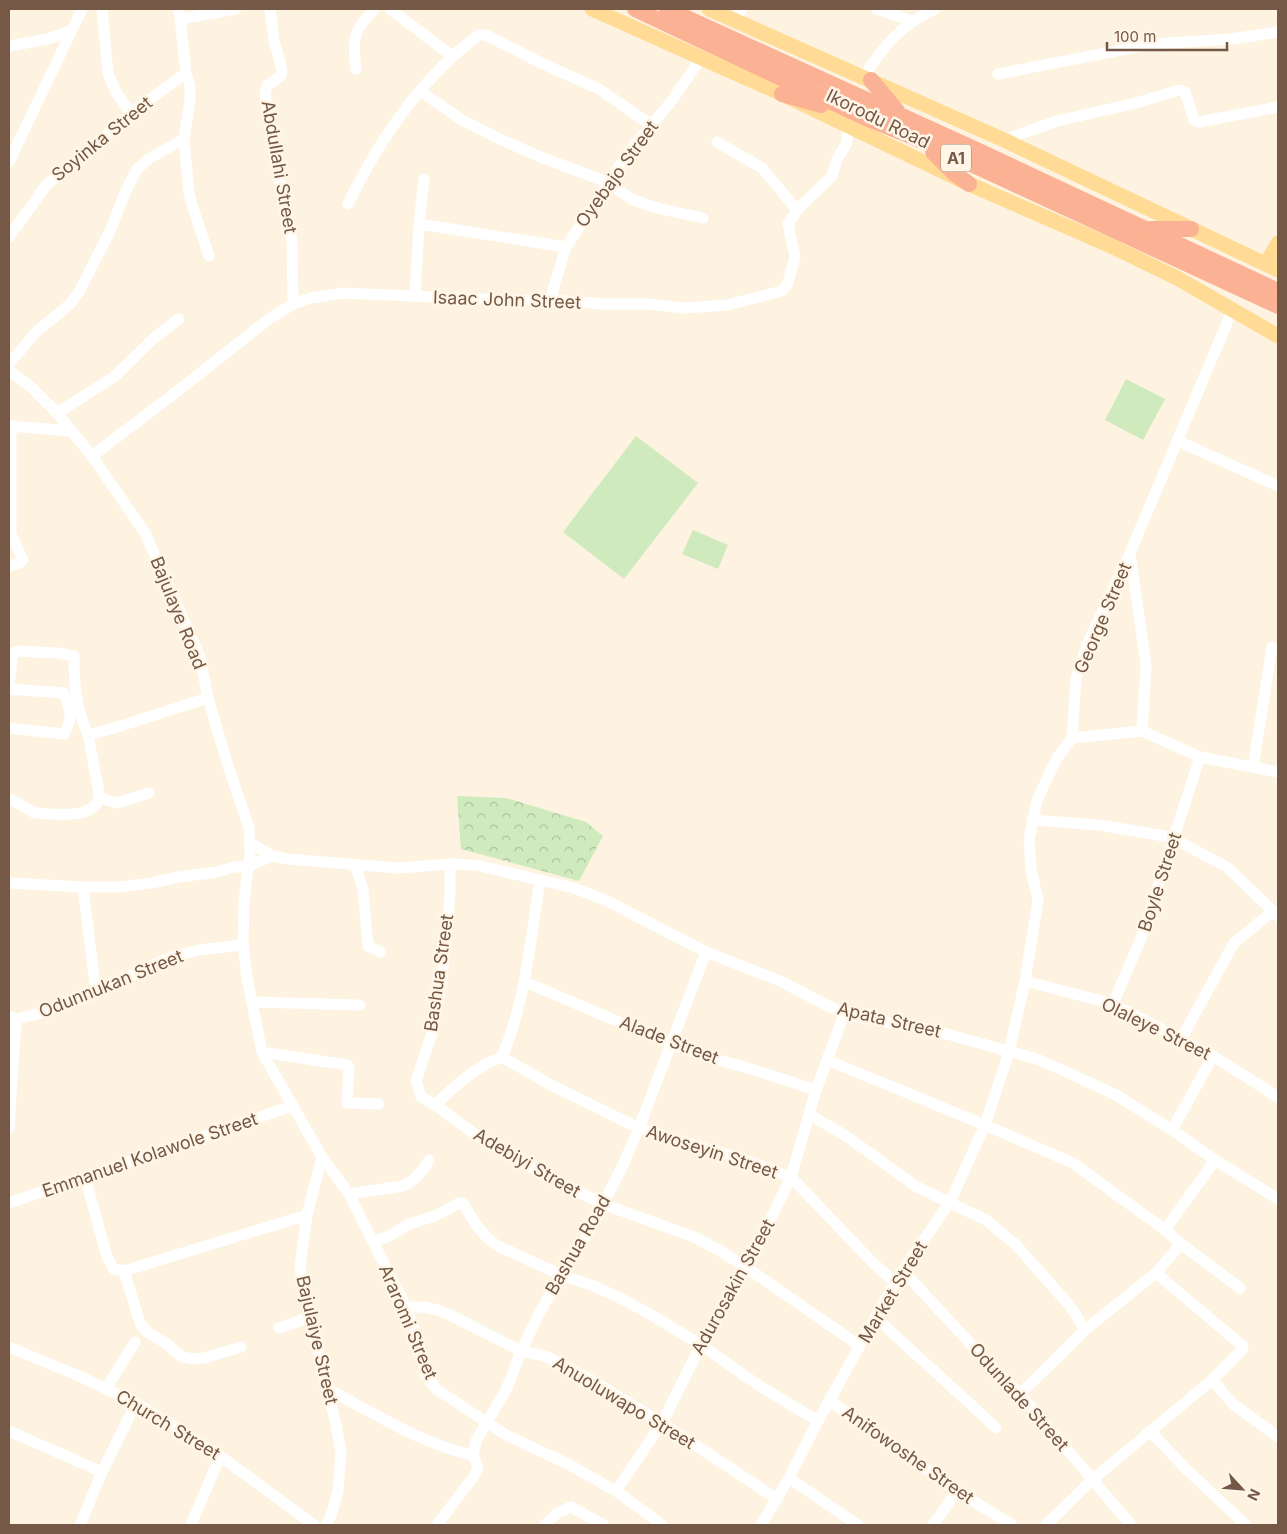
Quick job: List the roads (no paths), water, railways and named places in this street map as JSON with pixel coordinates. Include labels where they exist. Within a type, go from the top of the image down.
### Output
[{"type":"highway","name":"Ikorodu Road","points":[[635,9],[866,118],[911,136],[1278,306]]},
{"type":"highway","name":"Ikorodu Road","points":[[667,9],[1278,291]]},
{"type":"highway","points":[[867,79],[900,115]]},
{"type":"highway","points":[[782,94],[866,118]]},
{"type":"highway","points":[[911,136],[936,154],[955,174],[969,184]]},
{"type":"highway","points":[[1143,229],[1191,229]]},
{"type":"main road","name":"Ikorodu Road","points":[[592,9],[782,94],[969,184],[1109,245],[1177,278],[1278,336]]},
{"type":"main road","name":"Ikorodu Road","points":[[709,9],[737,14],[867,79],[1004,140],[1272,267]]},
{"type":"main road","points":[[1272,267],[1278,243]]},
{"type":"street","points":[[9,162],[82,9]]},
{"type":"street","points":[[102,9],[108,74],[116,92],[132,113]]},
{"type":"street","points":[[209,256],[192,205],[184,138],[190,100],[190,86],[186,73],[179,14],[216,14],[236,9]]},
{"type":"street","name":"Abdullahi Street","points":[[270,9],[274,40],[282,70],[281,76],[267,86],[265,93],[275,159],[292,241],[293,304]]},
{"type":"street","points":[[356,69],[353,53],[354,40],[363,21],[375,9]]},
{"type":"street","points":[[390,9],[452,56]]},
{"type":"street","points":[[877,9],[912,21]]},
{"type":"street","points":[[867,79],[883,47],[912,21],[935,9]]},
{"type":"street","points":[[9,46],[48,39],[70,31]]},
{"type":"street","points":[[998,74],[1158,43],[1232,39],[1278,32]]},
{"type":"street","points":[[348,204],[378,150],[420,91],[440,67],[479,35],[486,35],[541,63],[600,89],[651,124]]},
{"type":"street","name":"Oyebajo Street","points":[[550,300],[566,247],[607,182],[630,150],[670,103],[702,58]]},
{"type":"street","name":"Soyinka Street","points":[[9,237],[47,184],[79,160],[132,113],[186,73]]},
{"type":"street","points":[[1004,140],[1057,122],[1136,103],[1179,90],[1185,92],[1194,120],[1199,122],[1278,107]]},
{"type":"street","points":[[420,91],[462,120],[543,158],[607,182],[633,200],[642,204],[703,218]]},
{"type":"street","name":"Isaac John Street","points":[[92,456],[269,319],[293,304],[311,298],[343,293],[550,300],[603,304],[650,304],[684,308],[727,305],[782,291],[788,284],[795,257],[788,224],[797,210],[832,176],[837,159],[846,142],[847,125]]},
{"type":"street","points":[[9,364],[35,333],[70,304],[79,292],[110,232],[124,195],[138,169],[150,158],[184,138]]},
{"type":"street","points":[[717,142],[762,168],[797,210]]},
{"type":"street","points":[[415,296],[418,224],[424,179]]},
{"type":"street","points":[[418,224],[566,247]]},
{"type":"street","name":"George Street","points":[[1072,738],[1076,678],[1088,642],[1130,553],[1232,311]]},
{"type":"street","points":[[57,413],[114,376],[154,337],[179,319]]},
{"type":"street","name":"Bajulaye Road","points":[[9,370],[29,385],[57,413],[92,456],[145,533],[200,657],[208,698],[249,828],[249,866],[244,901],[243,945]]},
{"type":"street","points":[[9,566],[18,564],[23,560],[11,534],[10,426],[71,431]]},
{"type":"street","points":[[1178,441],[1278,486]]},
{"type":"street","points":[[1130,553],[1146,665],[1142,730]]},
{"type":"street","points":[[1253,767],[1272,647]]},
{"type":"street","points":[[9,685],[11,659],[13,653],[17,651],[58,653],[74,656],[79,714],[88,734],[100,798],[93,808],[74,815],[34,813],[22,804],[9,799]]},
{"type":"street","points":[[9,689],[64,693],[70,712],[70,723],[64,734],[9,728]]},
{"type":"street","points":[[88,734],[114,728],[208,698]]},
{"type":"street","points":[[1009,1052],[1025,981],[1038,900],[1031,870],[1029,840],[1032,820],[1037,800],[1053,766],[1072,738],[1142,730],[1200,757],[1278,772]]},
{"type":"street","name":"Boyle Street","points":[[1114,1004],[1140,941],[1200,757]]},
{"type":"street","points":[[100,798],[117,803],[149,793]]},
{"type":"street","points":[[1032,820],[1099,825],[1165,835],[1227,867],[1276,913],[1234,943],[1181,1039]]},
{"type":"street","points":[[250,843],[272,856]]},
{"type":"street","points":[[9,883],[83,887],[151,883],[217,872],[234,867],[249,866],[272,856]]},
{"type":"street","name":"Apata Street","points":[[272,856],[398,868],[454,864],[476,865],[574,888],[607,901],[706,952],[780,981],[844,1014],[932,1030],[1037,1059],[1116,1095],[1278,1199]]},
{"type":"street","name":"Bashua Street","points":[[416,1081],[433,1030],[442,980],[454,864]]},
{"type":"street","points":[[356,865],[363,889],[368,946],[381,952]]},
{"type":"street","points":[[435,1105],[462,1080],[490,1062],[502,1058],[512,1032],[525,982],[540,880]]},
{"type":"street","points":[[83,887],[96,993]]},
{"type":"street","points":[[243,945],[262,1052],[322,1157]]},
{"type":"street","name":"Odunnukan Street","points":[[12,1017],[38,1014],[96,993],[174,956],[199,950],[243,945]]},
{"type":"street","name":"Bashua Road","points":[[437,1525],[474,1476],[478,1468],[473,1455],[476,1441],[507,1388],[521,1351],[561,1275],[590,1230],[639,1128],[706,952]]},
{"type":"street","name":"Olaleye Street","points":[[1025,981],[1114,1004],[1213,1056],[1278,1097]]},
{"type":"street","name":"Alade Street","points":[[525,982],[670,1044],[816,1090]]},
{"type":"street","points":[[252,1002],[360,1005]]},
{"type":"street","name":"Adurosakin Street","points":[[616,1491],[662,1423],[701,1345],[747,1268],[791,1177],[816,1090],[844,1014]]},
{"type":"street","points":[[9,1128],[12,1017]]},
{"type":"street","points":[[262,1052],[347,1065],[349,1067],[347,1102],[379,1104]]},
{"type":"street","name":"Market Street","points":[[761,1525],[778,1499],[818,1421],[895,1282],[950,1202],[985,1125],[1009,1052]]},
{"type":"street","points":[[1172,1130],[1213,1056]]},
{"type":"street","name":"Awoseyin Street","points":[[502,1058],[553,1086],[639,1128],[747,1161],[791,1177],[874,1264],[895,1282]]},
{"type":"street","points":[[827,1060],[1073,1163],[1240,1288]]},
{"type":"street","name":"Adebiyi Street","points":[[416,1081],[421,1098],[435,1105],[476,1135],[515,1159],[603,1204],[694,1237],[747,1268],[860,1346]]},
{"type":"street","name":"Emmanuel Kolawole Street","points":[[9,1203],[292,1106]]},
{"type":"street","points":[[810,1115],[846,1136],[917,1187],[986,1220],[1016,1245],[1071,1307],[1085,1330]]},
{"type":"street","name":"Araromi Street","points":[[322,1157],[349,1194],[406,1307],[417,1336],[426,1375],[436,1389],[506,1435],[568,1464],[616,1491],[657,1524]]},
{"type":"street","name":"Bajulaiye Street","points":[[322,1157],[307,1215],[300,1267],[304,1293],[341,1453],[338,1490],[331,1516],[326,1525]]},
{"type":"street","points":[[349,1194],[386,1190],[411,1183],[430,1160]]},
{"type":"street","points":[[1165,1230],[1215,1160]]},
{"type":"street","points":[[85,1177],[107,1256],[114,1268],[124,1272],[307,1215]]},
{"type":"street","points":[[373,1242],[389,1236],[409,1224],[435,1216],[461,1202],[475,1224],[492,1241],[561,1275],[594,1286],[626,1301],[701,1345],[758,1385],[818,1421]]},
{"type":"street","points":[[1020,1394],[1085,1330],[1156,1273],[1181,1244]]},
{"type":"street","name":"Odunlade Street","points":[[903,1271],[1020,1394],[1131,1525]]},
{"type":"street","points":[[124,1272],[140,1323],[147,1332],[164,1342],[182,1357],[194,1360],[241,1347]]},
{"type":"street","points":[[1046,1525],[1093,1480],[1212,1380],[1242,1350],[1243,1346],[1156,1273]]},
{"type":"street","name":"Anuoluwapo Street","points":[[406,1307],[424,1308],[450,1315],[521,1351],[546,1356],[586,1377],[662,1423],[778,1499]]},
{"type":"street","points":[[279,1328],[311,1317]]},
{"type":"street","points":[[876,1318],[996,1428]]},
{"type":"street","points":[[106,1389],[135,1342]]},
{"type":"street","name":"Church Street","points":[[9,1347],[136,1403],[220,1456],[314,1525]]},
{"type":"street","points":[[1212,1380],[1233,1404],[1278,1437]]},
{"type":"street","points":[[327,1389],[414,1434],[452,1451],[473,1455]]},
{"type":"street","name":"Anifowoshe Street","points":[[830,1401],[957,1491],[1012,1525]]},
{"type":"street","points":[[80,1525],[102,1472],[136,1403]]},
{"type":"street","points":[[1150,1431],[1185,1468],[1246,1525]]},
{"type":"street","points":[[9,1432],[102,1472]]},
{"type":"street","points":[[191,1525],[220,1456]]},
{"type":"street","points":[[789,1478],[858,1525]]},
{"type":"street","points":[[933,1525],[957,1491]]},
{"type":"street","points":[[545,1525],[557,1513],[571,1507],[604,1525]]}]
